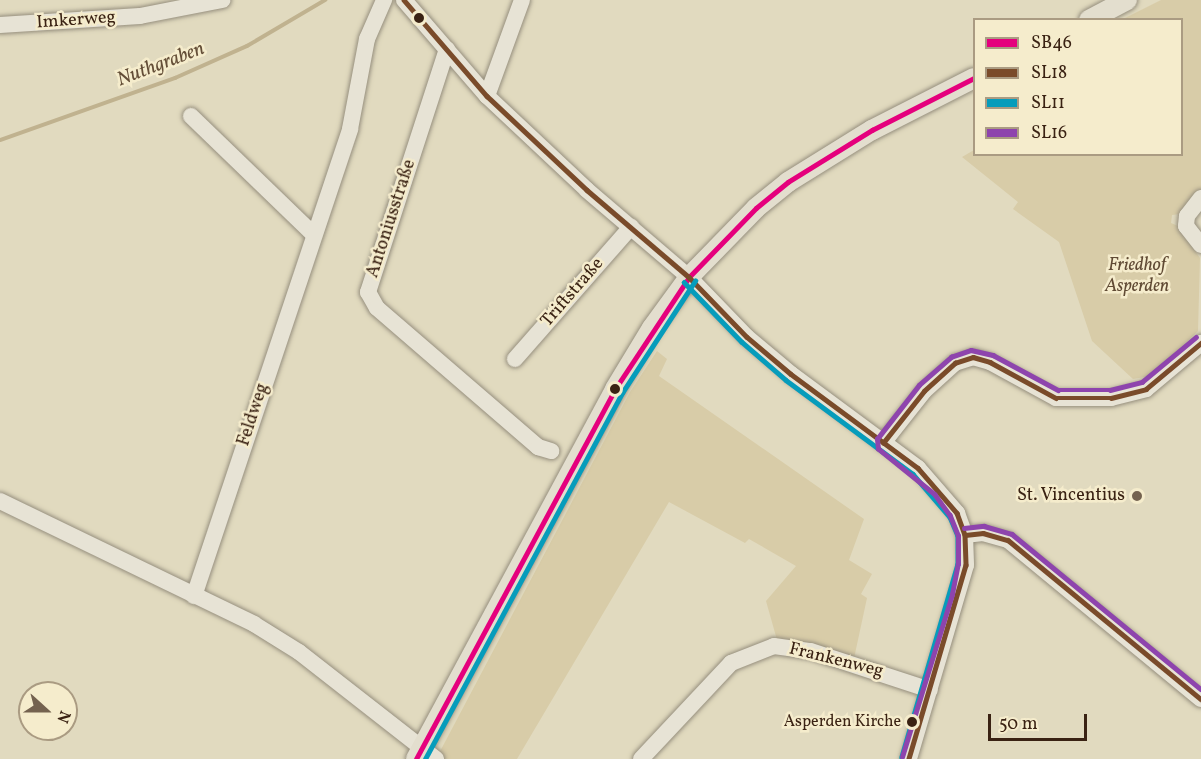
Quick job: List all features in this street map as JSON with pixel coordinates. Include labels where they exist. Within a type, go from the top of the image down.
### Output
[{"type":"main road","points":[[1093,18],[1127,0]]},
{"type":"main road","points":[[425,755],[615,389],[652,328],[689,277],[748,215],[788,182],[872,130],[973,79]]},
{"type":"street","name":"Imkerweg","points":[[0,25],[140,16],[222,0]]},
{"type":"street","name":"Feldweg","points":[[194,596],[313,234],[350,129],[367,39],[384,0]]},
{"type":"street","points":[[404,0],[487,96],[689,277],[747,337],[941,490],[957,513],[965,535],[966,565],[909,759]]},
{"type":"street","points":[[487,96],[522,0]]},
{"type":"street","name":"Antoniusstraße","points":[[447,49],[368,292],[377,308],[538,447],[551,451]]},
{"type":"street","points":[[191,116],[313,234]]},
{"type":"street","points":[[1201,198],[1187,216],[1186,226],[1201,245]]},
{"type":"street","name":"Triftstraße","points":[[515,359],[631,227]]},
{"type":"street","points":[[883,443],[924,391],[955,363],[973,357],[990,362],[1056,398],[1111,398],[1146,389],[1201,343]]},
{"type":"street","points":[[0,501],[254,624],[298,652],[425,755]]},
{"type":"street","points":[[965,535],[983,533],[1008,540],[1201,699]]},
{"type":"street","name":"Frankenweg","points":[[641,759],[731,663],[774,646],[811,651],[905,678],[930,690]]},
{"type":"green space","name":"Friedhof Asperden","points":[[1161,0],[1201,0],[1201,190],[1181,214],[1172,215],[1171,223],[1178,226],[1200,258],[1198,331],[1150,376],[1133,379],[1092,341],[1059,242],[1013,209],[1018,202],[962,157],[973,151],[973,156],[1183,156],[1183,18],[1125,18]]},
{"type":"green space","points":[[657,351],[667,359],[659,376],[864,519],[849,560],[872,574],[861,594],[867,598],[853,663],[779,647],[766,601],[796,566],[749,539],[745,543],[669,502],[517,759],[436,759],[630,392]]},
{"type":"waterway","name":"Nuthgraben","points":[[0,140],[175,78],[247,46],[325,0]]},
{"type":"transit line","name":"SL18","points":[[404,0],[487,96],[587,190],[689,277],[747,337],[791,374],[918,468],[957,513],[965,535],[966,565],[909,759]]},
{"type":"transit line","name":"SB46","points":[[416,759],[615,389],[689,277],[756,208],[788,182],[872,130],[973,79]]},
{"type":"transit line","name":"SL11","points":[[425,759],[622,393],[695,281]]},
{"type":"transit line","name":"SL11","points":[[684,282],[742,342],[786,380],[913,474],[950,517],[958,536],[958,564],[902,757]]},
{"type":"transit line","name":"SL16","points":[[902,757],[952,594],[958,564],[958,536],[950,516],[935,495],[878,449],[877,439],[919,385],[951,357],[971,350],[993,355],[1058,390],[1110,390],[1142,382],[1196,337]]},
{"type":"transit line","name":"SL18","points":[[883,443],[924,391],[955,363],[973,357],[990,362],[1056,398],[1111,398],[1146,389],[1201,343]]},
{"type":"transit line","name":"SL16","points":[[964,528],[984,526],[1012,534],[1201,689]]},
{"type":"transit line","name":"SL18","points":[[965,535],[983,533],[1008,540],[1201,699]]},
{"type":"place","name":"St. Vincentius","points":[[1137,496]]},
{"type":"place","name":"Asperden Kirche","points":[[912,722]]}]
